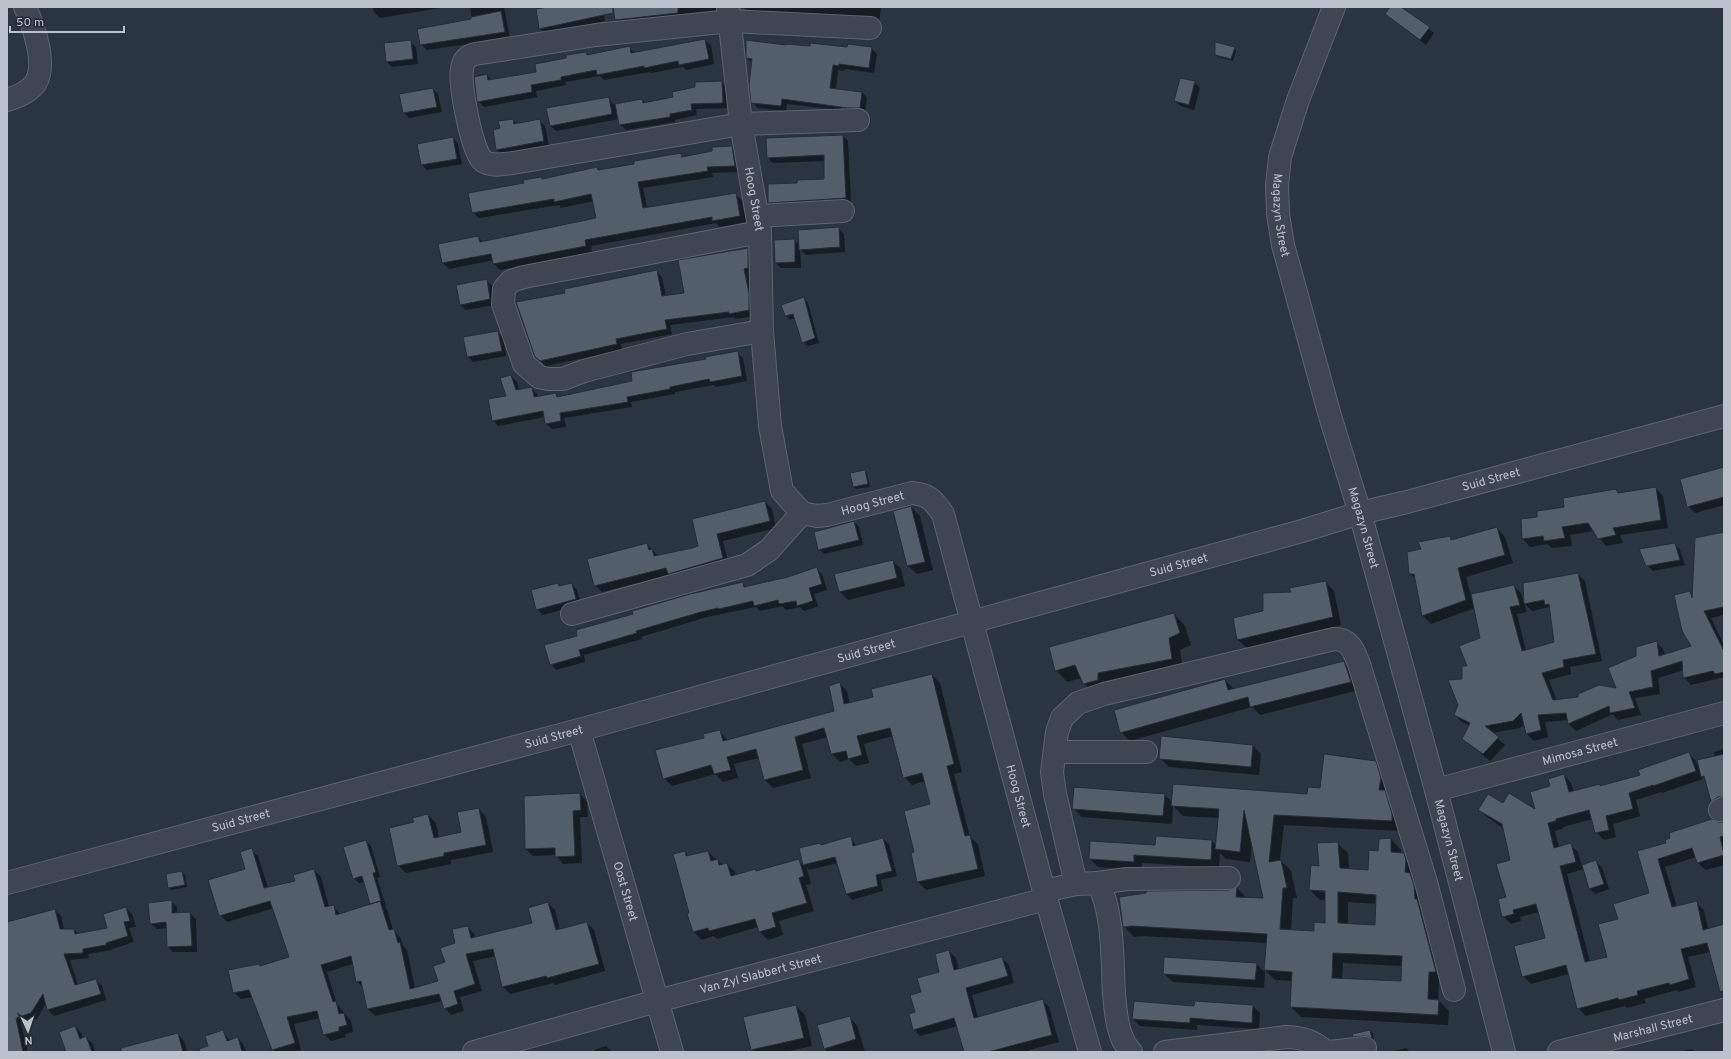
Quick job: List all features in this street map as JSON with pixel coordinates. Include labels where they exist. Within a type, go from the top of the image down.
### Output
[{"type":"street","points":[[7,100],[26,92],[36,82],[39,70],[39,55],[36,38],[25,7]]},
{"type":"street","name":"Magazyn Street","points":[[1334,7],[1298,100],[1280,157],[1277,185],[1278,214],[1285,252],[1330,416],[1360,513],[1436,790],[1504,1052]]},
{"type":"street","points":[[858,120],[741,124],[521,162],[491,165],[483,161],[477,155],[468,122],[461,77],[462,68],[464,61],[469,56],[475,54],[730,14],[870,28]]},
{"type":"street","name":"Hoog Street","points":[[730,14],[741,124],[759,224],[762,331],[770,426],[782,491],[802,512],[809,515],[827,515],[912,493],[924,494],[929,497],[943,514],[1045,895],[1090,1052]]},
{"type":"street","points":[[762,331],[687,344],[584,371],[563,379],[548,379],[539,376],[524,364],[503,304],[503,293],[508,283],[524,277],[759,224],[843,211]]},
{"type":"street","name":"Suid Street","points":[[7,883],[579,730],[1281,537],[1360,513],[1411,501],[1724,416]]},
{"type":"street","points":[[572,614],[747,565],[770,550],[802,512]]},
{"type":"street","points":[[1076,884],[1055,794],[1052,772],[1057,732],[1062,718],[1078,703],[1104,694],[1334,639],[1345,641],[1353,650],[1359,664],[1426,882],[1454,990]]},
{"type":"street","name":"Mimosa Street","points":[[1436,790],[1724,713]]},
{"type":"street","name":"Oost Street","points":[[579,730],[672,1052]]},
{"type":"street","points":[[1054,752],[1146,752]]},
{"type":"street","name":"Van Zyl Slabbert Street","points":[[474,1052],[1045,895],[1076,884],[1126,879],[1229,878]]},
{"type":"street","points":[[1098,883],[1109,913],[1116,1017],[1124,1044],[1131,1052]]},
{"type":"street","name":"Marshall Street","points":[[1559,1052],[1724,1010]]},
{"type":"street","points":[[1166,1052],[1286,1037],[1302,1038],[1314,1043],[1324,1051],[1329,1052],[1365,1048]]},
{"type":"building","points":[[548,7],[613,7],[613,13],[539,29],[536,9]]},
{"type":"building","points":[[613,7],[678,7],[678,13],[615,20]]},
{"type":"building","points":[[1390,7],[1401,7],[1430,27],[1420,40],[1385,14]]},
{"type":"building","points":[[501,11],[505,32],[420,45],[417,29],[471,19],[471,17]]},
{"type":"building","points":[[705,39],[709,59],[679,65],[678,61],[597,75],[596,70],[561,77],[561,80],[531,85],[532,92],[477,102],[474,77],[487,74],[488,80],[536,72],[535,64],[566,58],[566,55],[586,52],[587,55],[630,46],[631,53]]},
{"type":"building","points":[[411,40],[413,59],[386,62],[384,43]]},
{"type":"building","points":[[746,40],[786,45],[810,46],[810,43],[847,47],[848,44],[872,47],[869,68],[839,64],[839,66],[833,65],[830,88],[862,92],[860,108],[848,108],[782,99],[781,106],[751,103],[749,85],[752,59],[746,58]]},
{"type":"building","points":[[1215,42],[1235,47],[1231,59],[1215,55]]},
{"type":"building","points":[[1180,78],[1195,81],[1189,105],[1174,101]]},
{"type":"building","points":[[722,81],[723,103],[691,104],[692,110],[670,114],[670,117],[619,125],[615,104],[642,99],[643,103],[673,97],[672,92],[695,87],[695,82]]},
{"type":"building","points":[[433,88],[437,107],[403,113],[399,94]]},
{"type":"building","points":[[609,97],[612,114],[550,126],[546,108]]},
{"type":"building","points":[[513,119],[514,124],[540,119],[544,141],[496,150],[493,130],[500,128],[498,121]]},
{"type":"building","points":[[843,135],[846,198],[768,203],[768,184],[797,183],[797,180],[824,179],[824,155],[767,158],[766,138]]},
{"type":"building","points":[[453,137],[457,159],[421,165],[417,144]]},
{"type":"building","points":[[732,146],[735,166],[707,167],[708,171],[638,182],[643,208],[736,193],[740,216],[712,221],[712,217],[585,240],[586,246],[493,264],[491,254],[442,263],[438,244],[478,236],[480,242],[596,218],[591,194],[554,202],[554,199],[472,213],[468,193],[524,183],[523,180],[541,177],[542,179],[597,167],[598,170],[634,164],[634,161],[681,153],[682,157],[712,151],[712,147]]},
{"type":"building","points":[[839,227],[840,247],[799,250],[798,230]]},
{"type":"building","points":[[795,239],[795,262],[775,263],[774,240]]},
{"type":"building","points":[[748,248],[748,268],[744,269],[749,293],[749,310],[729,314],[729,312],[665,320],[667,329],[616,339],[617,344],[540,361],[535,357],[516,302],[565,293],[564,289],[657,270],[662,296],[684,293],[678,260]]},
{"type":"building","points":[[487,279],[490,299],[460,305],[456,285]]},
{"type":"building","points":[[804,297],[815,338],[802,343],[793,314],[785,316],[781,305]]},
{"type":"building","points":[[498,331],[502,351],[467,357],[463,337]]},
{"type":"building","points":[[738,351],[742,376],[710,382],[709,379],[670,387],[670,389],[627,397],[628,402],[560,413],[561,421],[545,424],[543,411],[492,421],[488,399],[506,396],[500,378],[511,375],[516,390],[532,387],[534,397],[556,393],[557,397],[632,381],[631,372],[706,359],[705,357]]},
{"type":"building","points":[[1724,467],[1724,497],[1687,507],[1680,479]]},
{"type":"building","points":[[865,470],[868,484],[853,487],[850,473]]},
{"type":"building","points":[[1656,487],[1661,520],[1613,528],[1616,535],[1598,539],[1588,523],[1562,527],[1565,538],[1544,541],[1543,536],[1522,539],[1521,519],[1537,517],[1537,511],[1564,507],[1563,498],[1616,489],[1618,493]]},
{"type":"building","points":[[765,501],[770,521],[717,534],[723,558],[668,574],[666,568],[594,586],[587,559],[647,543],[649,550],[652,549],[654,556],[692,548],[698,546],[692,519]]},
{"type":"building","points":[[911,506],[925,562],[907,566],[893,511]]},
{"type":"building","points":[[854,521],[859,540],[818,550],[814,532]]},
{"type":"building","points":[[1497,527],[1505,555],[1458,568],[1466,600],[1422,616],[1414,574],[1409,574],[1407,552],[1421,549],[1418,542],[1450,536],[1451,540]]},
{"type":"building","points":[[1724,532],[1724,607],[1704,611],[1724,651],[1724,672],[1715,674],[1713,671],[1683,678],[1682,661],[1651,671],[1653,687],[1629,692],[1635,708],[1610,713],[1609,706],[1568,724],[1566,713],[1538,715],[1541,730],[1526,734],[1521,713],[1513,721],[1485,726],[1499,737],[1483,754],[1462,739],[1470,723],[1454,715],[1458,705],[1448,680],[1462,679],[1462,666],[1467,666],[1459,646],[1480,638],[1471,594],[1514,585],[1520,605],[1510,607],[1522,651],[1554,642],[1549,604],[1545,605],[1544,600],[1524,604],[1523,583],[1578,573],[1596,654],[1563,660],[1564,667],[1542,673],[1553,700],[1578,697],[1578,694],[1599,685],[1616,688],[1608,668],[1636,656],[1636,647],[1657,641],[1659,656],[1691,646],[1682,631],[1674,595],[1690,591],[1692,598],[1695,538]]},
{"type":"building","points":[[1675,543],[1680,560],[1646,566],[1639,549]]},
{"type":"building","points":[[893,560],[897,578],[839,592],[834,574]]},
{"type":"building","points":[[817,567],[822,584],[809,588],[813,601],[797,606],[796,601],[779,604],[778,600],[754,606],[753,601],[701,612],[579,650],[581,656],[550,665],[544,645],[577,636],[576,630],[633,614],[632,611],[690,594],[743,582],[744,587],[788,577]]},
{"type":"building","points":[[1326,581],[1333,617],[1237,640],[1233,618],[1263,611],[1263,593],[1291,592],[1289,588]]},
{"type":"building","points":[[558,583],[559,586],[572,583],[576,599],[536,610],[531,590]]},
{"type":"building","points":[[1174,613],[1180,633],[1169,638],[1172,659],[1098,673],[1098,680],[1083,684],[1075,665],[1055,671],[1049,647]]},
{"type":"building","points":[[1344,661],[1351,682],[1250,707],[1248,697],[1120,733],[1114,710],[1225,679],[1228,690]]},
{"type":"building","points":[[932,674],[954,764],[947,766],[965,836],[970,835],[978,869],[917,882],[911,853],[914,852],[904,811],[930,804],[922,773],[903,778],[890,728],[857,736],[862,755],[848,759],[846,751],[831,754],[824,728],[795,737],[803,770],[764,780],[756,749],[727,757],[731,770],[714,774],[711,765],[663,779],[655,750],[704,738],[703,734],[720,730],[723,741],[834,711],[829,686],[840,682],[844,704],[873,697],[871,689]]},
{"type":"building","points":[[1161,736],[1253,745],[1251,767],[1159,759]]},
{"type":"building","points":[[1689,752],[1696,771],[1629,793],[1633,809],[1606,816],[1609,830],[1595,833],[1589,810],[1556,819],[1556,821],[1548,823],[1554,848],[1571,843],[1576,862],[1560,866],[1585,962],[1607,957],[1598,924],[1618,919],[1613,904],[1649,893],[1637,851],[1666,843],[1665,840],[1670,838],[1669,833],[1712,819],[1719,822],[1724,822],[1724,836],[1720,837],[1724,855],[1697,863],[1692,848],[1658,859],[1672,907],[1697,901],[1703,930],[1724,924],[1724,991],[1720,992],[1707,943],[1681,949],[1689,979],[1670,985],[1669,983],[1637,991],[1638,995],[1619,1000],[1618,998],[1577,1009],[1566,965],[1522,977],[1514,946],[1545,938],[1536,904],[1513,910],[1514,914],[1502,917],[1498,899],[1506,897],[1496,864],[1510,860],[1502,824],[1478,810],[1488,794],[1503,803],[1509,793],[1535,809],[1530,792],[1550,786],[1548,779],[1564,774],[1569,792],[1600,784],[1600,786],[1640,775],[1638,770]]},
{"type":"building","points":[[1324,754],[1376,761],[1381,778],[1379,790],[1385,790],[1392,814],[1392,821],[1274,815],[1269,862],[1281,860],[1287,888],[1283,888],[1280,929],[1314,931],[1314,922],[1325,923],[1325,891],[1309,890],[1311,865],[1319,866],[1317,843],[1338,842],[1340,868],[1368,870],[1369,850],[1378,851],[1379,839],[1391,838],[1391,852],[1404,853],[1406,860],[1405,872],[1410,873],[1414,885],[1415,899],[1417,899],[1436,972],[1429,972],[1428,999],[1439,1000],[1438,1015],[1290,1007],[1292,972],[1264,970],[1267,934],[1132,926],[1123,927],[1119,897],[1146,893],[1146,891],[1229,890],[1237,887],[1236,897],[1263,898],[1244,810],[1240,852],[1215,849],[1219,809],[1171,806],[1173,784],[1307,794],[1308,787],[1320,788]],"holes":[[[1338,892],[1376,895],[1375,925],[1338,923]],[[1333,953],[1402,956],[1401,981],[1332,978]]]},
{"type":"building","points":[[1724,754],[1724,796],[1718,797],[1711,802],[1704,776],[1701,777],[1697,760]]},
{"type":"building","points":[[1074,787],[1165,794],[1163,816],[1072,809]]},
{"type":"building","points":[[580,793],[581,810],[573,811],[575,856],[555,857],[555,848],[525,849],[524,796]]},
{"type":"building","points":[[479,808],[486,845],[444,853],[444,856],[397,866],[389,828],[414,822],[412,818],[428,814],[434,838],[461,832],[457,812]]},
{"type":"building","points":[[851,836],[853,846],[883,838],[892,871],[876,875],[878,886],[846,894],[835,857],[803,865],[799,848],[820,843],[821,845]]},
{"type":"building","points":[[1156,836],[1212,840],[1211,860],[1134,855],[1134,862],[1089,859],[1090,841],[1155,845]]},
{"type":"building","points":[[366,840],[376,872],[373,873],[381,901],[370,904],[362,876],[353,879],[343,847]]},
{"type":"building","points":[[252,848],[264,888],[295,881],[293,875],[314,869],[325,907],[334,905],[336,915],[380,901],[389,930],[394,929],[398,943],[400,942],[410,989],[438,981],[433,966],[445,962],[440,948],[455,943],[452,929],[468,926],[471,938],[532,923],[528,908],[548,902],[556,930],[587,922],[599,964],[547,978],[546,976],[502,987],[493,949],[466,954],[475,984],[454,991],[458,1004],[444,1009],[439,994],[367,1009],[361,981],[356,982],[351,956],[321,965],[333,1002],[336,1001],[339,1014],[344,1013],[347,1025],[339,1027],[339,1031],[323,1035],[317,1011],[287,1017],[295,1043],[272,1050],[249,990],[233,993],[228,970],[259,964],[260,966],[289,957],[270,901],[219,916],[208,880],[245,869],[240,852]]},
{"type":"building","points":[[685,851],[686,856],[708,851],[711,861],[718,859],[719,865],[727,863],[731,876],[756,869],[756,871],[799,859],[804,876],[799,878],[807,903],[772,913],[776,927],[759,932],[755,919],[709,931],[708,928],[693,932],[687,914],[689,913],[673,854]]},
{"type":"building","points":[[1596,860],[1604,884],[1589,889],[1582,865]]},
{"type":"building","points":[[182,871],[185,885],[168,888],[166,874]]},
{"type":"building","points":[[172,900],[172,913],[190,912],[192,946],[167,947],[166,922],[150,924],[148,903]]},
{"type":"building","points":[[126,907],[130,921],[124,922],[128,936],[106,943],[106,945],[83,949],[83,953],[64,954],[75,985],[96,979],[101,994],[47,1010],[43,994],[31,1013],[16,1018],[23,1052],[7,1052],[7,922],[55,909],[60,929],[74,929],[75,934],[107,928],[103,914]]},
{"type":"building","points":[[949,950],[954,970],[1002,957],[1008,976],[966,988],[974,1018],[1043,999],[1052,1035],[988,1052],[964,1052],[954,1018],[913,1030],[909,1014],[915,1012],[910,995],[921,992],[917,978],[939,972],[935,954]]},
{"type":"building","points":[[1164,957],[1257,963],[1255,980],[1163,974]]},
{"type":"building","points":[[1134,1001],[1194,1006],[1195,1001],[1253,1005],[1252,1023],[1190,1018],[1190,1023],[1132,1019]]},
{"type":"building","points":[[796,1005],[804,1038],[751,1050],[743,1017]]},
{"type":"building","points":[[850,1016],[856,1039],[824,1049],[817,1025]]},
{"type":"building","points":[[75,1026],[80,1039],[86,1036],[92,1052],[66,1052],[59,1032]]},
{"type":"building","points":[[223,1030],[227,1041],[238,1037],[242,1052],[200,1052],[199,1049],[208,1046],[205,1036]]},
{"type":"building","points":[[1370,1030],[1372,1038],[1364,1036],[1353,1037],[1352,1034]]},
{"type":"building","points":[[178,1033],[183,1052],[121,1052],[121,1048]]}]
